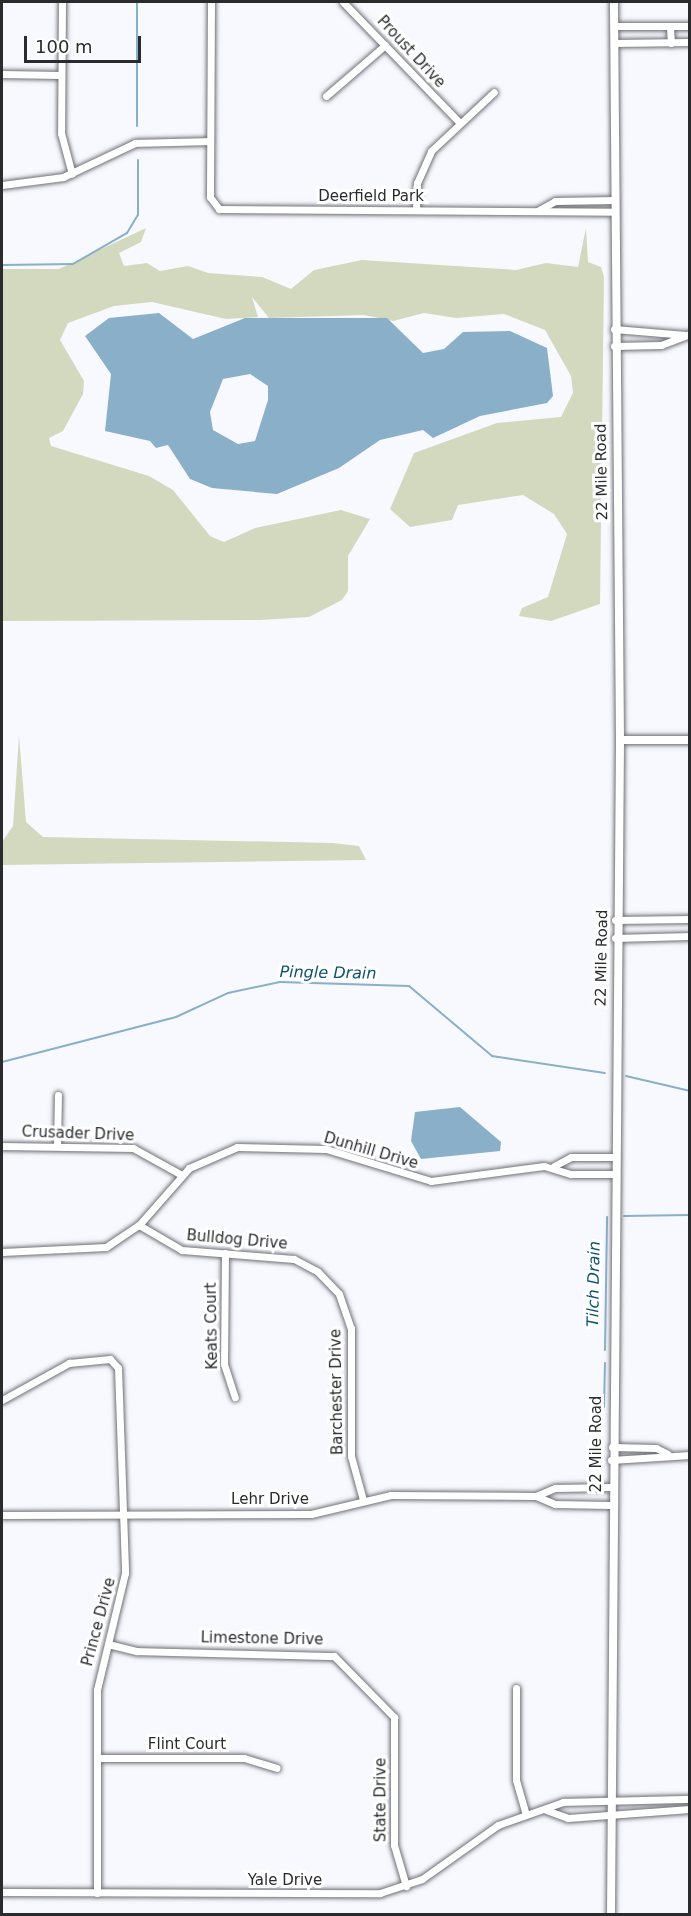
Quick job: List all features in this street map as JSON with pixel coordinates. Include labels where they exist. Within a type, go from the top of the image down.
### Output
[{"type":"street","points":[[62,2],[61,133],[72,174]]},
{"type":"street","points":[[2,185],[72,174],[135,143],[210,141],[211,2]]},
{"type":"street","name":"Proust Drive","points":[[343,2],[458,122]]},
{"type":"street","name":"22 Mile Road","points":[[611,1914],[610,1505],[615,920],[620,740],[614,346],[614,2]]},
{"type":"street","points":[[614,26],[690,26]]},
{"type":"street","points":[[670,26],[670,43]]},
{"type":"street","points":[[614,43],[690,42]]},
{"type":"street","points":[[326,96],[385,45]]},
{"type":"street","points":[[2,74],[61,75]]},
{"type":"street","points":[[416,210],[424,165],[458,122],[494,92]]},
{"type":"street","name":"Deerfield Park","points":[[210,141],[210,197],[225,210],[615,212]]},
{"type":"street","points":[[539,210],[555,201],[615,200]]},
{"type":"street","points":[[614,328],[661,329],[688,335]]},
{"type":"street","points":[[661,329],[661,345]]},
{"type":"street","points":[[614,346],[661,345],[688,335]]},
{"type":"street","points":[[620,740],[690,740]]},
{"type":"street","points":[[615,920],[690,919]]},
{"type":"street","points":[[615,938],[690,936]]},
{"type":"street","points":[[57,1146],[58,1095]]},
{"type":"street","name":"Crusader Drive","points":[[2,1146],[141,1150],[182,1174]]},
{"type":"street","name":"Dunhill Drive","points":[[2,1252],[89,1251],[113,1244],[139,1225],[182,1174],[216,1152],[248,1147],[326,1149],[430,1181],[554,1166],[571,1157],[614,1157]]},
{"type":"street","name":"Dunhill Drive","points":[[554,1166],[571,1174],[613,1174]]},
{"type":"street","name":"Bulldog Drive","points":[[139,1225],[173,1247],[225,1253],[285,1256],[310,1267],[332,1286]]},
{"type":"street","name":"Keats Court","points":[[225,1253],[224,1364],[235,1397]]},
{"type":"street","name":"Barchester Drive","points":[[332,1286],[351,1328],[351,1456],[363,1500]]},
{"type":"street","name":"Prince Drive","points":[[2,1400],[60,1366],[113,1361],[126,1514],[125,1583],[97,1690],[97,1893]]},
{"type":"street","points":[[611,1447],[656,1448],[668,1454],[690,1455]]},
{"type":"street","points":[[611,1460],[656,1460],[668,1454]]},
{"type":"street","name":"Lehr Drive","points":[[2,1515],[311,1514],[363,1500],[536,1496],[555,1488],[611,1487]]},
{"type":"street","name":"Lehr Drive","points":[[536,1496],[555,1504],[610,1505]]},
{"type":"street","name":"Limestone Drive","points":[[108,1644],[148,1652],[326,1652],[392,1713]]},
{"type":"street","points":[[516,1688],[516,1780],[526,1814]]},
{"type":"street","name":"State Drive","points":[[392,1713],[394,1845],[406,1886]]},
{"type":"street","name":"Flint Court","points":[[97,1758],[244,1758],[276,1768]]},
{"type":"street","name":"Yale Drive","points":[[2,1893],[359,1895],[406,1886],[498,1825],[526,1814],[546,1810],[563,1802],[690,1799]]},
{"type":"street","name":"Yale Drive","points":[[546,1810],[568,1818],[610,1817],[690,1809]]},
{"type":"green space","points":[[146,228],[141,242],[119,253],[124,266],[147,263],[160,271],[188,266],[208,273],[262,277],[291,289],[314,270],[362,260],[516,270],[546,263],[578,267],[586,228],[588,262],[601,267],[604,277],[600,604],[551,621],[519,616],[522,608],[548,597],[567,534],[554,514],[523,495],[458,505],[452,520],[410,527],[390,509],[414,453],[497,423],[561,417],[573,393],[571,376],[545,330],[504,314],[456,318],[424,313],[393,321],[364,315],[269,318],[252,297],[258,317],[226,319],[152,302],[114,306],[68,323],[60,340],[84,381],[83,394],[63,431],[49,438],[51,446],[149,476],[173,490],[210,536],[224,542],[255,528],[341,510],[370,519],[348,556],[348,591],[342,600],[309,617],[260,620],[2,621],[2,269],[59,269]]},
{"type":"green space","points":[[19,735],[26,822],[43,837],[333,843],[359,846],[366,860],[2,865],[2,842],[13,826]]},
{"type":"water","points":[[159,313],[193,339],[245,318],[387,318],[423,353],[444,349],[463,332],[510,331],[547,348],[553,396],[547,403],[480,416],[433,438],[423,430],[380,440],[339,468],[277,494],[212,488],[190,479],[168,445],[156,448],[150,441],[105,431],[111,374],[85,336],[109,318]],"holes":[[[250,374],[268,386],[268,400],[255,441],[238,444],[213,430],[210,412],[223,379]]]},
{"type":"water","points":[[460,1107],[501,1142],[500,1151],[421,1159],[411,1141],[415,1112]]},
{"type":"waterway","points":[[137,2],[137,126]]},
{"type":"waterway","points":[[2,265],[73,264],[127,233],[138,215],[138,160]]},
{"type":"waterway","name":"Pingle Drain","points":[[2,1062],[176,1017],[228,993],[280,982],[409,986],[492,1056],[605,1073]]},
{"type":"waterway","name":"Pingle Drain","points":[[626,1076],[690,1091]]},
{"type":"waterway","name":"Tilch Drain","points":[[624,1216],[690,1215]]},
{"type":"waterway","name":"Tilch Drain","points":[[605,1350],[607,1217]]},
{"type":"waterway","name":"Tilch Drain","points":[[604,1407],[605,1363]]}]
